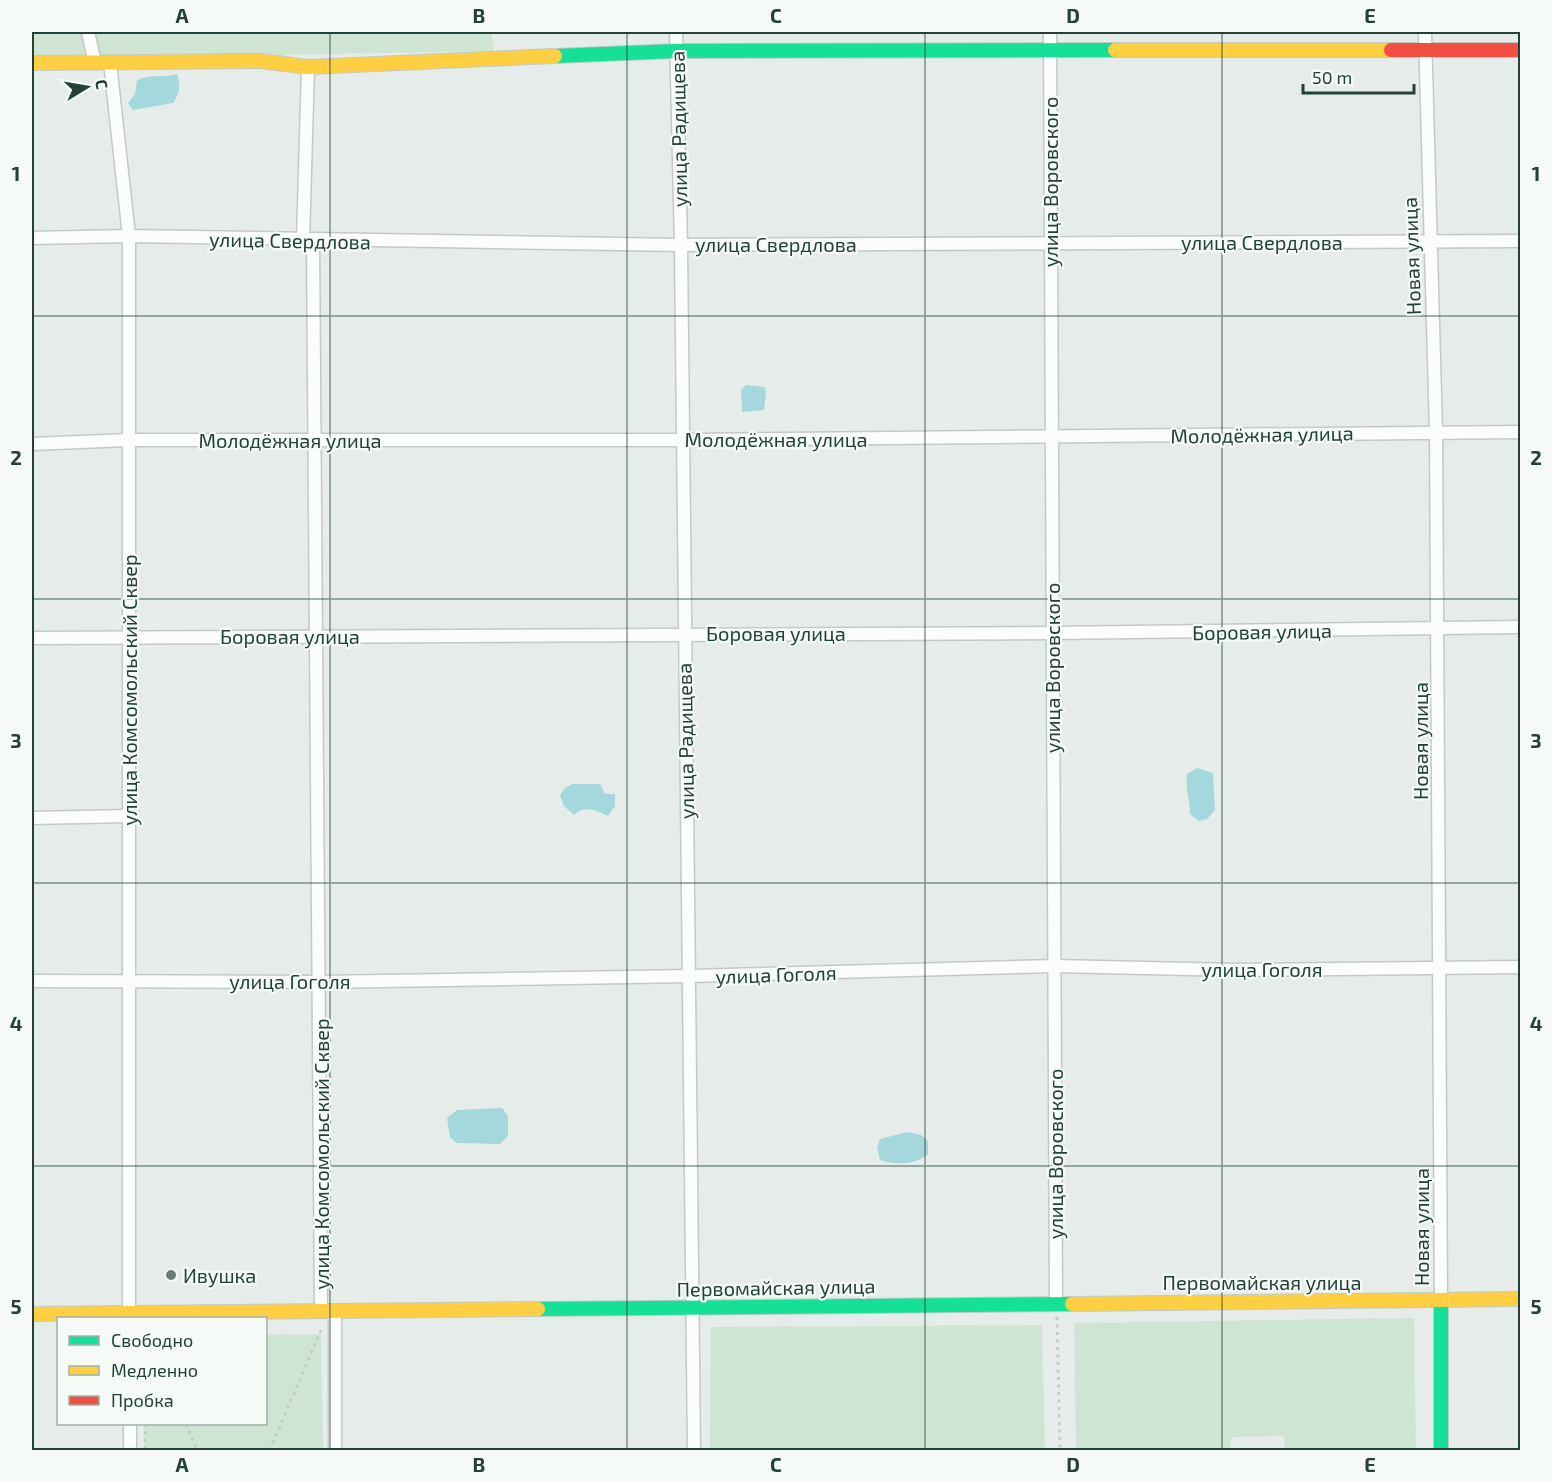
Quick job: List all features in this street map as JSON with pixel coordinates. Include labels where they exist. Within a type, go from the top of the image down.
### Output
[{"type":"street","points":[[88,32],[95,63]]},
{"type":"street","name":"улица Радищева","points":[[676,32],[684,440],[683,633],[690,976],[694,1450]]},
{"type":"street","name":"улица Воровского","points":[[1050,32],[1056,1304]]},
{"type":"street","name":"Новая улица","points":[[1425,32],[1436,432],[1441,968],[1441,1450]]},
{"type":"street","points":[[32,63],[261,61],[308,67],[676,51],[1521,50]]},
{"type":"street","name":"улица Комсомольский Сквер","points":[[110,63],[129,236],[129,1315]]},
{"type":"street","name":"улица Комсомольский Сквер","points":[[308,67],[308,241],[314,440],[320,982],[328,1311],[335,1450]]},
{"type":"street","name":"улица Свердлова","points":[[32,238],[129,236],[308,241],[681,245],[1521,241]]},
{"type":"street","name":"Молодёжная улица","points":[[32,444],[128,440],[684,440],[1521,432]]},
{"type":"street","name":"Боровая улица","points":[[32,638],[683,633],[1052,633],[1521,627]]},
{"type":"street","points":[[32,818],[129,816]]},
{"type":"street","name":"улица Гоголя","points":[[32,981],[320,982],[690,976],[1055,966],[1235,970],[1521,967]]},
{"type":"street","name":"Первомайская улица","points":[[32,1314],[129,1315],[1521,1299]]},
{"type":"street","points":[[130,1425],[130,1450]]},
{"type":"path","points":[[1056,1304],[1060,1450]]},
{"type":"path","points":[[270,1450],[323,1326]]},
{"type":"path","points":[[145,1425],[146,1450]]},
{"type":"path","points":[[186,1425],[197,1450]]},
{"type":"green space","points":[[32,32],[491,32],[494,51],[112,58],[32,55]]},
{"type":"green space","points":[[1414,1318],[1416,1450],[1285,1450],[1284,1436],[1231,1437],[1231,1450],[1076,1450],[1074,1323]]},
{"type":"green space","points":[[1042,1325],[1045,1450],[710,1450],[711,1327]]},
{"type":"green space","points":[[321,1334],[323,1450],[144,1450],[144,1425],[267,1425],[267,1335]]},
{"type":"water","points":[[177,74],[179,89],[173,103],[133,110],[128,103],[135,94],[137,80]]},
{"type":"water","points":[[746,385],[764,387],[766,392],[764,410],[742,412],[741,390]]},
{"type":"water","points":[[1197,768],[1213,773],[1215,810],[1207,819],[1199,821],[1190,814],[1187,785],[1187,774]]},
{"type":"water","points":[[572,784],[600,784],[605,794],[615,794],[615,806],[608,816],[586,809],[574,815],[564,806],[560,795]]},
{"type":"water","points":[[502,1108],[508,1116],[508,1136],[500,1144],[457,1143],[450,1137],[447,1118],[457,1110]]},
{"type":"water","points":[[907,1132],[921,1135],[928,1141],[928,1155],[916,1161],[904,1163],[880,1160],[877,1148],[880,1139]]},
{"type":"traffic: fast","points":[[555,56],[676,51],[1115,50]]},
{"type":"traffic: fast","points":[[1441,1301],[1441,1450]]},
{"type":"traffic: fast","points":[[538,1309],[1072,1304]]},
{"type":"traffic: slow","points":[[1115,50],[1391,50]]},
{"type":"traffic: slow","points":[[32,63],[261,61],[308,67],[555,56]]},
{"type":"traffic: slow","points":[[1072,1304],[1520,1299]]},
{"type":"traffic: slow","points":[[32,1314],[538,1309]]},
{"type":"traffic: jam","points":[[1391,50],[1520,50]]},
{"type":"place","name":"Ивушка","points":[[171,1275]]}]
